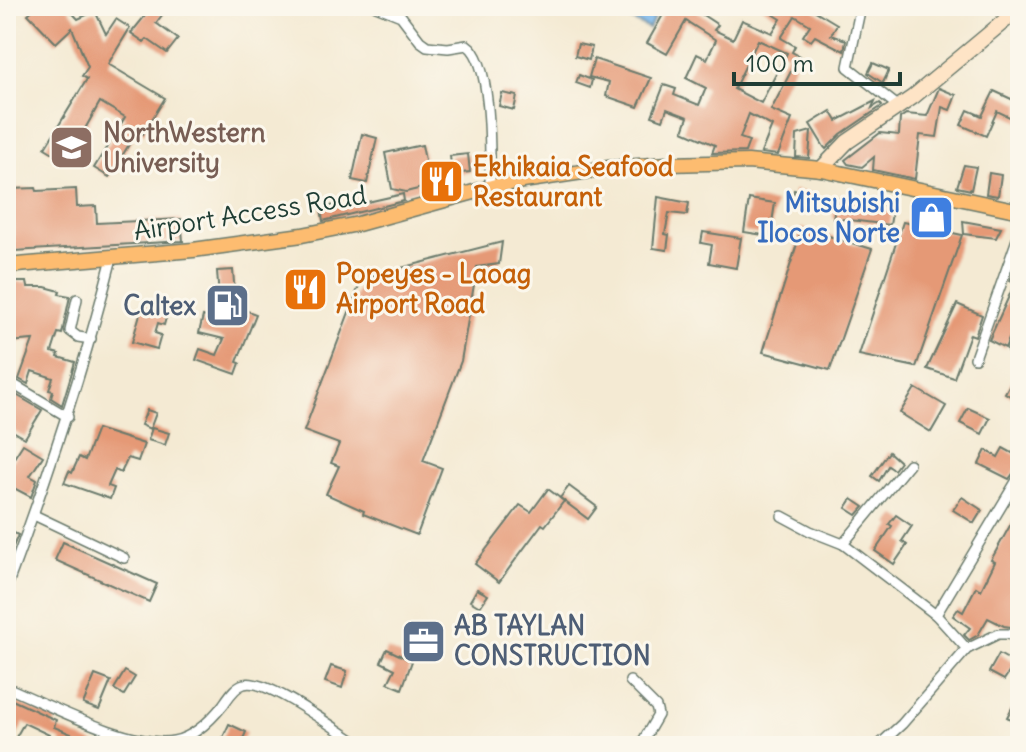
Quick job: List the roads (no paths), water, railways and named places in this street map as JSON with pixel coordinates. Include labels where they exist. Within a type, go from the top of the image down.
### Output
[{"type":"main road","name":"Airport Access Road","points":[[6,266],[112,258],[302,235],[358,224],[490,188],[560,175],[668,164],[748,162],[821,169],[1020,211]]},
{"type":"street","points":[[376,6],[401,16],[427,46],[448,48],[467,45],[474,51],[483,76],[490,188]]},
{"type":"street","points":[[861,6],[848,67],[899,107]]},
{"type":"street","points":[[821,169],[847,142],[939,77],[1020,8]]},
{"type":"street","points":[[975,358],[1020,231]]},
{"type":"street","points":[[6,589],[68,417],[112,258]]},
{"type":"street","points":[[77,299],[70,331],[78,337],[91,339]]},
{"type":"street","points":[[1020,334],[1012,349],[1020,355]]},
{"type":"street","points":[[6,380],[68,417]]},
{"type":"street","points":[[843,544],[909,464]]},
{"type":"street","points":[[936,615],[1020,475]]},
{"type":"street","points":[[34,515],[124,558]]},
{"type":"street","points":[[782,516],[843,544],[936,615],[967,649]]},
{"type":"street","points":[[878,746],[902,724],[967,649],[998,634],[1020,639]]},
{"type":"street","points":[[630,681],[656,707],[658,715],[640,746]]},
{"type":"street","points":[[6,687],[105,728],[137,739],[158,742],[176,741],[191,734],[211,720],[239,686],[252,683],[294,701],[362,746]]},
{"type":"water","points":[[621,6],[635,6],[655,16],[649,29],[617,13]]},
{"type":"place","name":"NorthWestern University","points":[[72,148]]},
{"type":"place","name":"Ekhikaia Seafood Restaurant","points":[[442,182]]},
{"type":"place","name":"Mitsubishi Ilocos Norte","points":[[931,218]]},
{"type":"place","name":"Popeyes - Laoag Airport Road","points":[[305,289]]},
{"type":"place","name":"Caltex","points":[[227,306]]},
{"type":"place","name":"AB TAYLAN CONSTRUCTION","points":[[423,641]]}]
